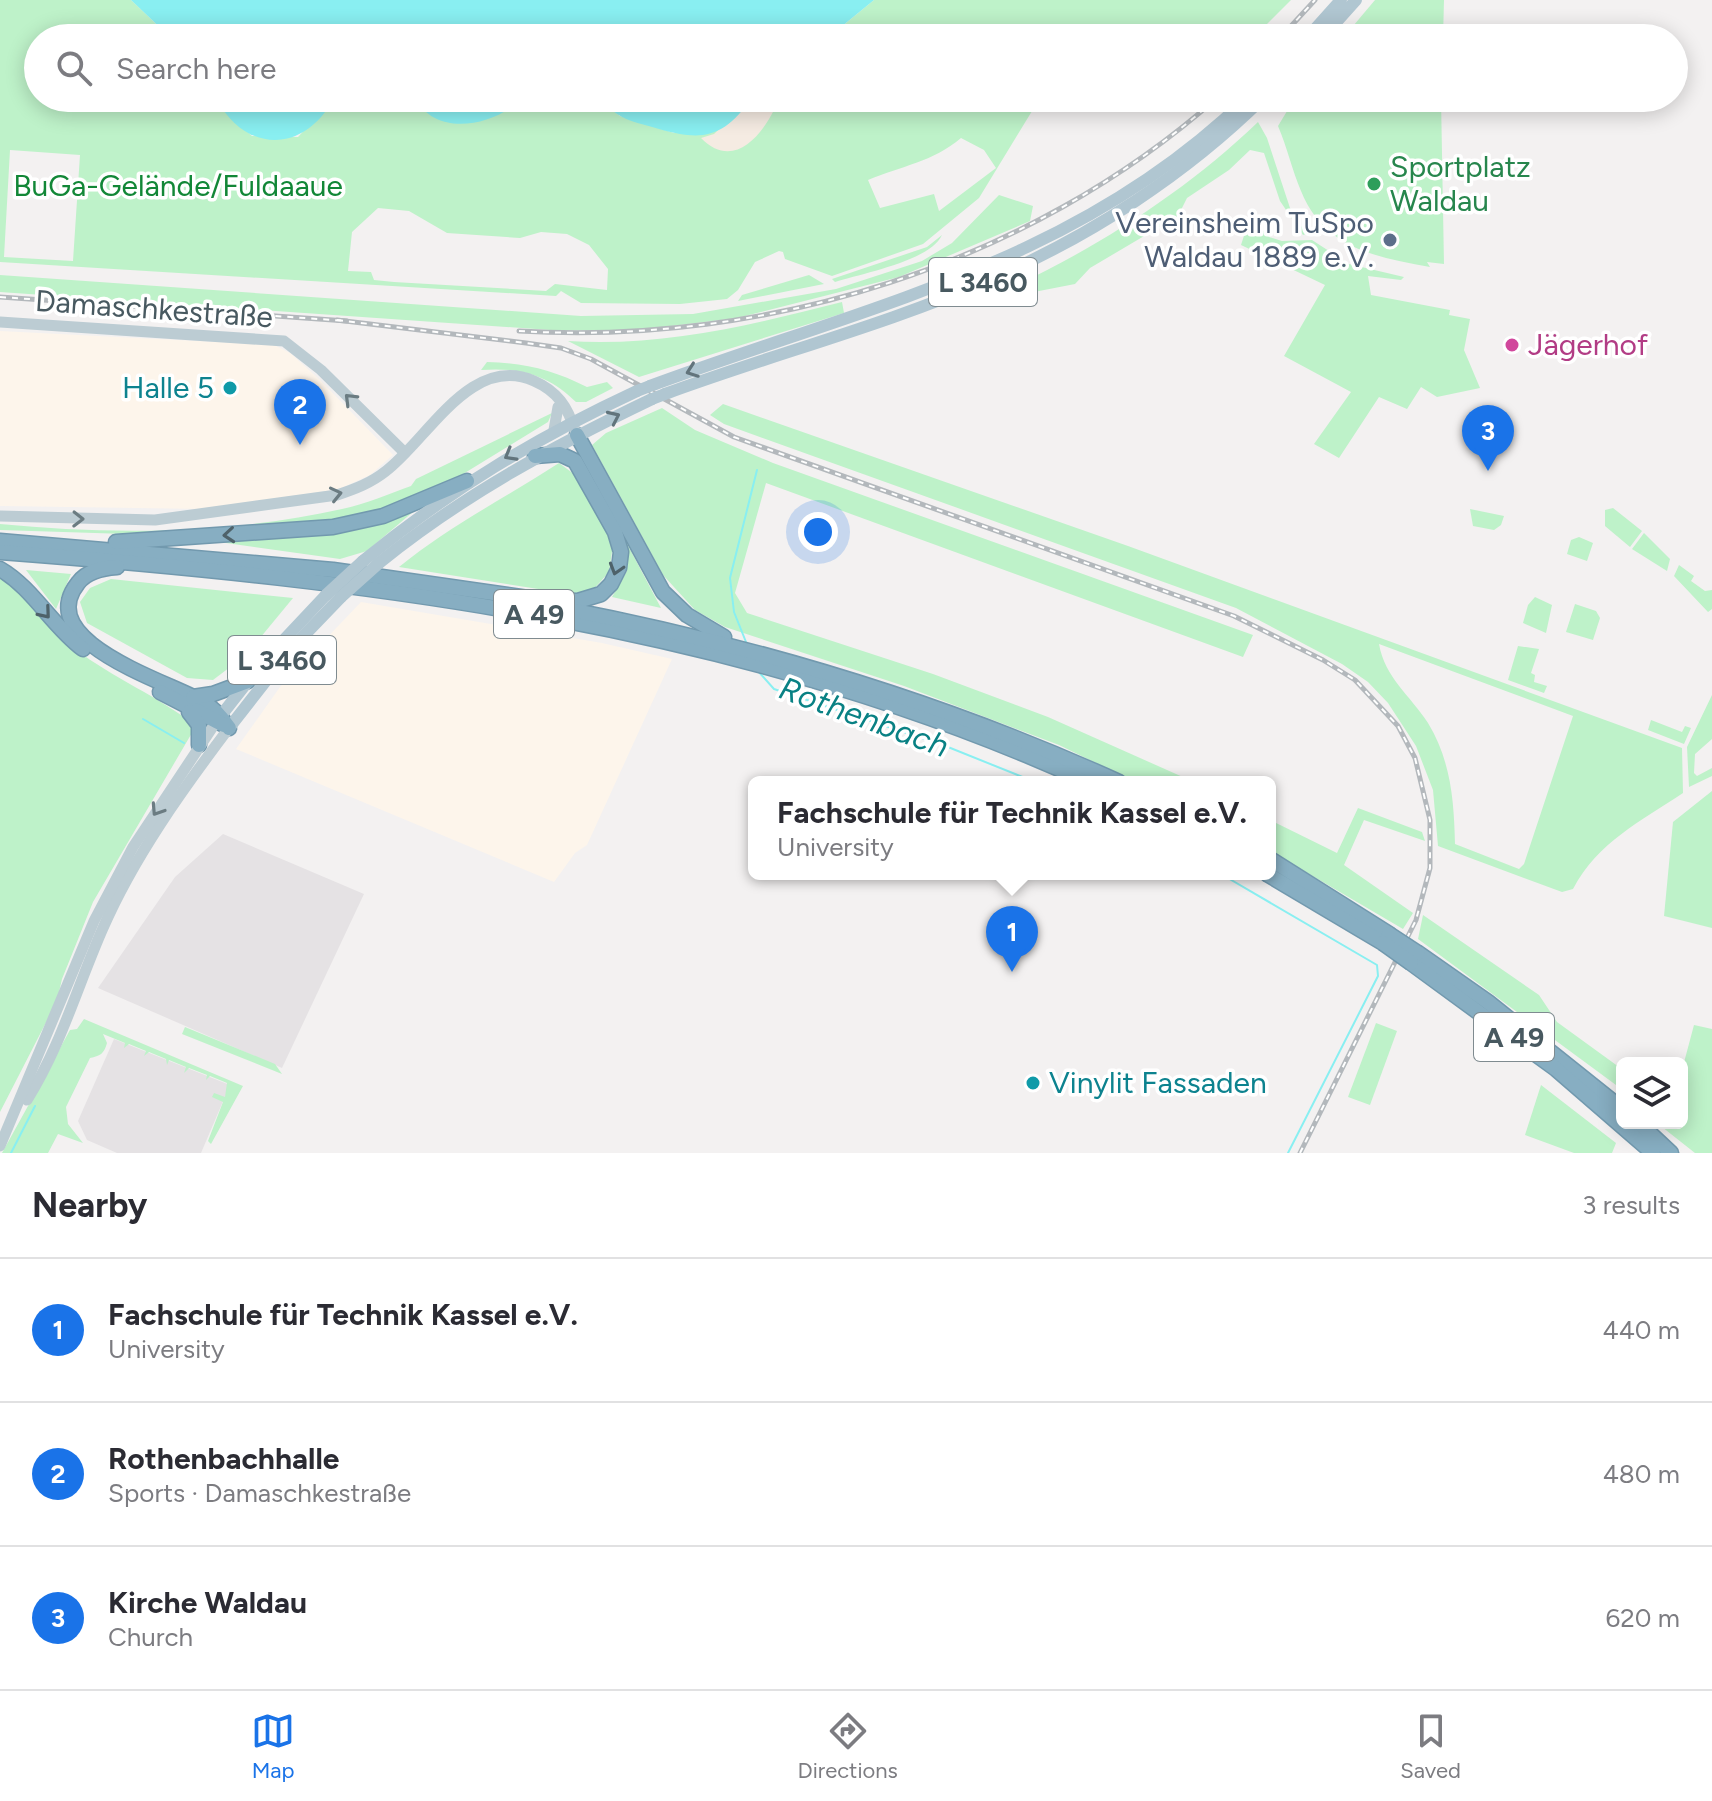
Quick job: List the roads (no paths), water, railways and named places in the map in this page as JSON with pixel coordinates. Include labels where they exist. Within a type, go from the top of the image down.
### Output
[{"type":"highway","points":[[573,426],[663,592],[700,624],[750,653]]},
{"type":"highway","points":[[493,595],[578,601],[601,594],[616,576],[620,544],[581,468],[566,456],[535,456]]},
{"type":"highway","points":[[65,545],[333,527],[397,511],[467,481]]},
{"type":"highway","name":"A 49","points":[[0,541],[333,570],[625,620],[940,709],[1104,776]]},
{"type":"highway","name":"A 49","points":[[0,552],[318,581],[465,602],[750,653],[945,723],[1073,776]]},
{"type":"highway","points":[[181,567],[94,571],[75,586],[68,611],[73,627],[84,640],[222,722]]},
{"type":"highway","points":[[0,569],[13,578],[73,641],[187,700],[199,723],[199,745]]},
{"type":"highway","points":[[187,700],[248,681]]},
{"type":"highway","name":"A 49","points":[[1276,863],[1414,958],[1556,1069],[1616,1108]]},
{"type":"highway","name":"A 49","points":[[1276,879],[1386,939]]},
{"type":"highway","name":"A 49","points":[[1638,1129],[1655,1146],[1671,1153]]},
{"type":"highway","name":"A 49","points":[[1643,1129],[1655,1146]]},
{"type":"highway","points":[[1655,1146],[1682,1153]]},
{"type":"main road","points":[[1320,24],[1341,0]]},
{"type":"main road","points":[[1335,24],[1356,0]]},
{"type":"main road","name":"L 3460","points":[[222,722],[248,681],[326,595],[363,561],[467,481],[554,430],[573,426],[651,393],[989,267],[1077,223],[1165,166],[1230,112]]},
{"type":"main road","name":"L 3460","points":[[222,722],[341,597],[379,563],[441,514],[535,456],[593,412],[637,391],[665,394],[993,278],[1086,231],[1173,175],[1249,112]]},
{"type":"street","name":"Damaschkestraße","points":[[0,322],[284,341],[321,370],[405,453]]},
{"type":"street","points":[[0,516],[155,520],[223,513],[358,488],[389,469],[479,383],[499,375],[530,379],[561,405],[573,426]]},
{"type":"street","points":[[561,405],[593,412]]},
{"type":"street","points":[[554,430],[561,405]]},
{"type":"street","name":"L 3460","points":[[3,1141],[94,921],[133,847],[199,745],[222,722]]},
{"type":"street","name":"L 3460","points":[[3,1141],[53,1055],[120,895],[222,722]]},
{"type":"water","points":[[131,0],[874,0],[845,24],[156,24]]},
{"type":"water","points":[[225,112],[325,112],[307,130],[275,140],[242,130]]},
{"type":"water","points":[[426,112],[503,112],[467,124],[437,119]]},
{"type":"water","points":[[615,112],[741,112],[722,128],[701,135],[675,133]]},
{"type":"waterway","name":"Rothenbach","points":[[746,642],[734,612],[730,578],[757,470]]},
{"type":"waterway","name":"Rothenbach","points":[[757,670],[774,689],[943,745],[1020,776]]},
{"type":"waterway","points":[[143,719],[184,743]]},
{"type":"waterway","name":"Rothenbach","points":[[1231,880],[1377,965],[1378,976],[1288,1153]]},
{"type":"waterway","points":[[11,1153],[35,1106]]},
{"type":"railway","points":[[1293,24],[1315,0]]},
{"type":"railway","points":[[519,331],[612,332],[706,324],[799,308],[890,282],[979,249],[1064,207],[1143,156],[1199,112]]},
{"type":"railway","points":[[0,297],[347,321]]},
{"type":"railway","points":[[337,320],[561,348],[591,359],[734,437],[1234,616],[1323,660],[1355,680],[1398,726],[1415,758],[1430,820],[1430,868],[1416,920],[1300,1153]]},
{"type":"place","name":"Sportplatz Waldau","points":[[1374,184]]},
{"type":"place","name":"Vereinsheim TuSpo Waldau 1889 e.V.","points":[[1390,240]]},
{"type":"place","name":"Jägerhof","points":[[1512,345]]},
{"type":"place","name":"Halle 5","points":[[230,388]]},
{"type":"place","name":"Rothenbachhalle","points":[[300,445]]},
{"type":"place","name":"Kirche Waldau","points":[[1488,471]]},
{"type":"place","name":"Fachschule für Technik Kassel e.V.","points":[[1012,972]]},
{"type":"place","name":"Vinylit Fassaden","points":[[1033,1083]]},
{"type":"park label","name":"BuGa-Gelände/Fuldaaue","points":[[178,186]]}]
